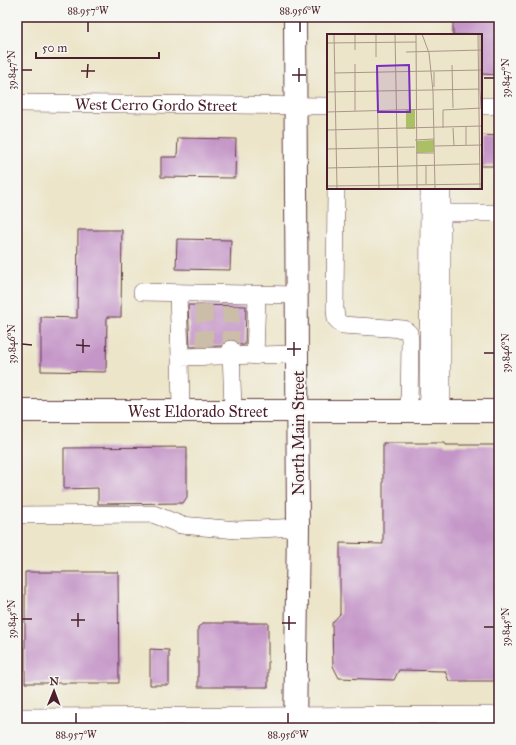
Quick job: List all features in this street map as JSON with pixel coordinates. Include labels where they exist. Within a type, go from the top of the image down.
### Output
[{"type":"main road","name":"North Main Street","points":[[295,17],[298,411],[295,722]]},
{"type":"main road","name":"West Eldorado Street","points":[[17,411],[499,411]]},
{"type":"street","name":"West Cerro Gordo Street","points":[[17,103],[327,106]]},
{"type":"street","points":[[482,106],[499,106]]},
{"type":"street","points":[[336,189],[336,319],[342,325],[404,329],[409,333],[410,353],[426,411]]},
{"type":"street","points":[[426,411],[428,353],[429,189]]},
{"type":"street","points":[[426,411],[442,213],[442,189]]},
{"type":"street","points":[[442,213],[499,213]]},
{"type":"street","points":[[142,292],[178,293],[204,300],[231,300],[257,294],[297,296]]},
{"type":"street","points":[[178,293],[181,411]]},
{"type":"street","points":[[255,356],[257,294]]},
{"type":"street","points":[[180,357],[205,352],[231,352],[255,356],[297,354]]},
{"type":"street","points":[[231,352],[233,411]]},
{"type":"street","points":[[410,353],[428,353]]},
{"type":"street","points":[[17,515],[153,514],[180,525],[237,530],[298,527]]},
{"type":"street","points":[[17,717],[295,722],[499,715]]},
{"type":"green space","points":[[499,715],[499,728],[448,728],[448,716]]},
{"type":"building","points":[[453,17],[499,17],[499,75],[482,74],[482,34],[453,34]]},
{"type":"building","points":[[482,135],[499,136],[499,166],[482,166]]},
{"type":"building","points":[[178,138],[236,139],[235,178],[161,177],[161,157],[177,157]]},
{"type":"building","points":[[78,230],[122,230],[121,317],[107,317],[106,372],[41,371],[41,317],[77,318]]},
{"type":"building","points":[[177,239],[231,240],[230,270],[176,269]]},
{"type":"building","points":[[188,305],[246,306],[245,345],[240,345],[236,340],[231,339],[225,341],[222,346],[190,347]]},
{"type":"building","points":[[383,443],[499,445],[499,681],[449,681],[445,671],[399,670],[394,680],[339,678],[333,666],[332,623],[340,614],[340,543],[383,544]]},
{"type":"building","points":[[187,447],[187,497],[183,503],[98,504],[98,488],[64,489],[64,448]]},
{"type":"building","points":[[25,572],[118,572],[119,683],[25,683]]},
{"type":"building","points":[[204,623],[268,623],[268,687],[198,687],[198,627]]},
{"type":"building","points":[[150,649],[169,650],[169,685],[150,685]]},
{"type":"tunnel","points":[[204,305],[205,348]]},
{"type":"tunnel","points":[[231,306],[231,349]]}]
